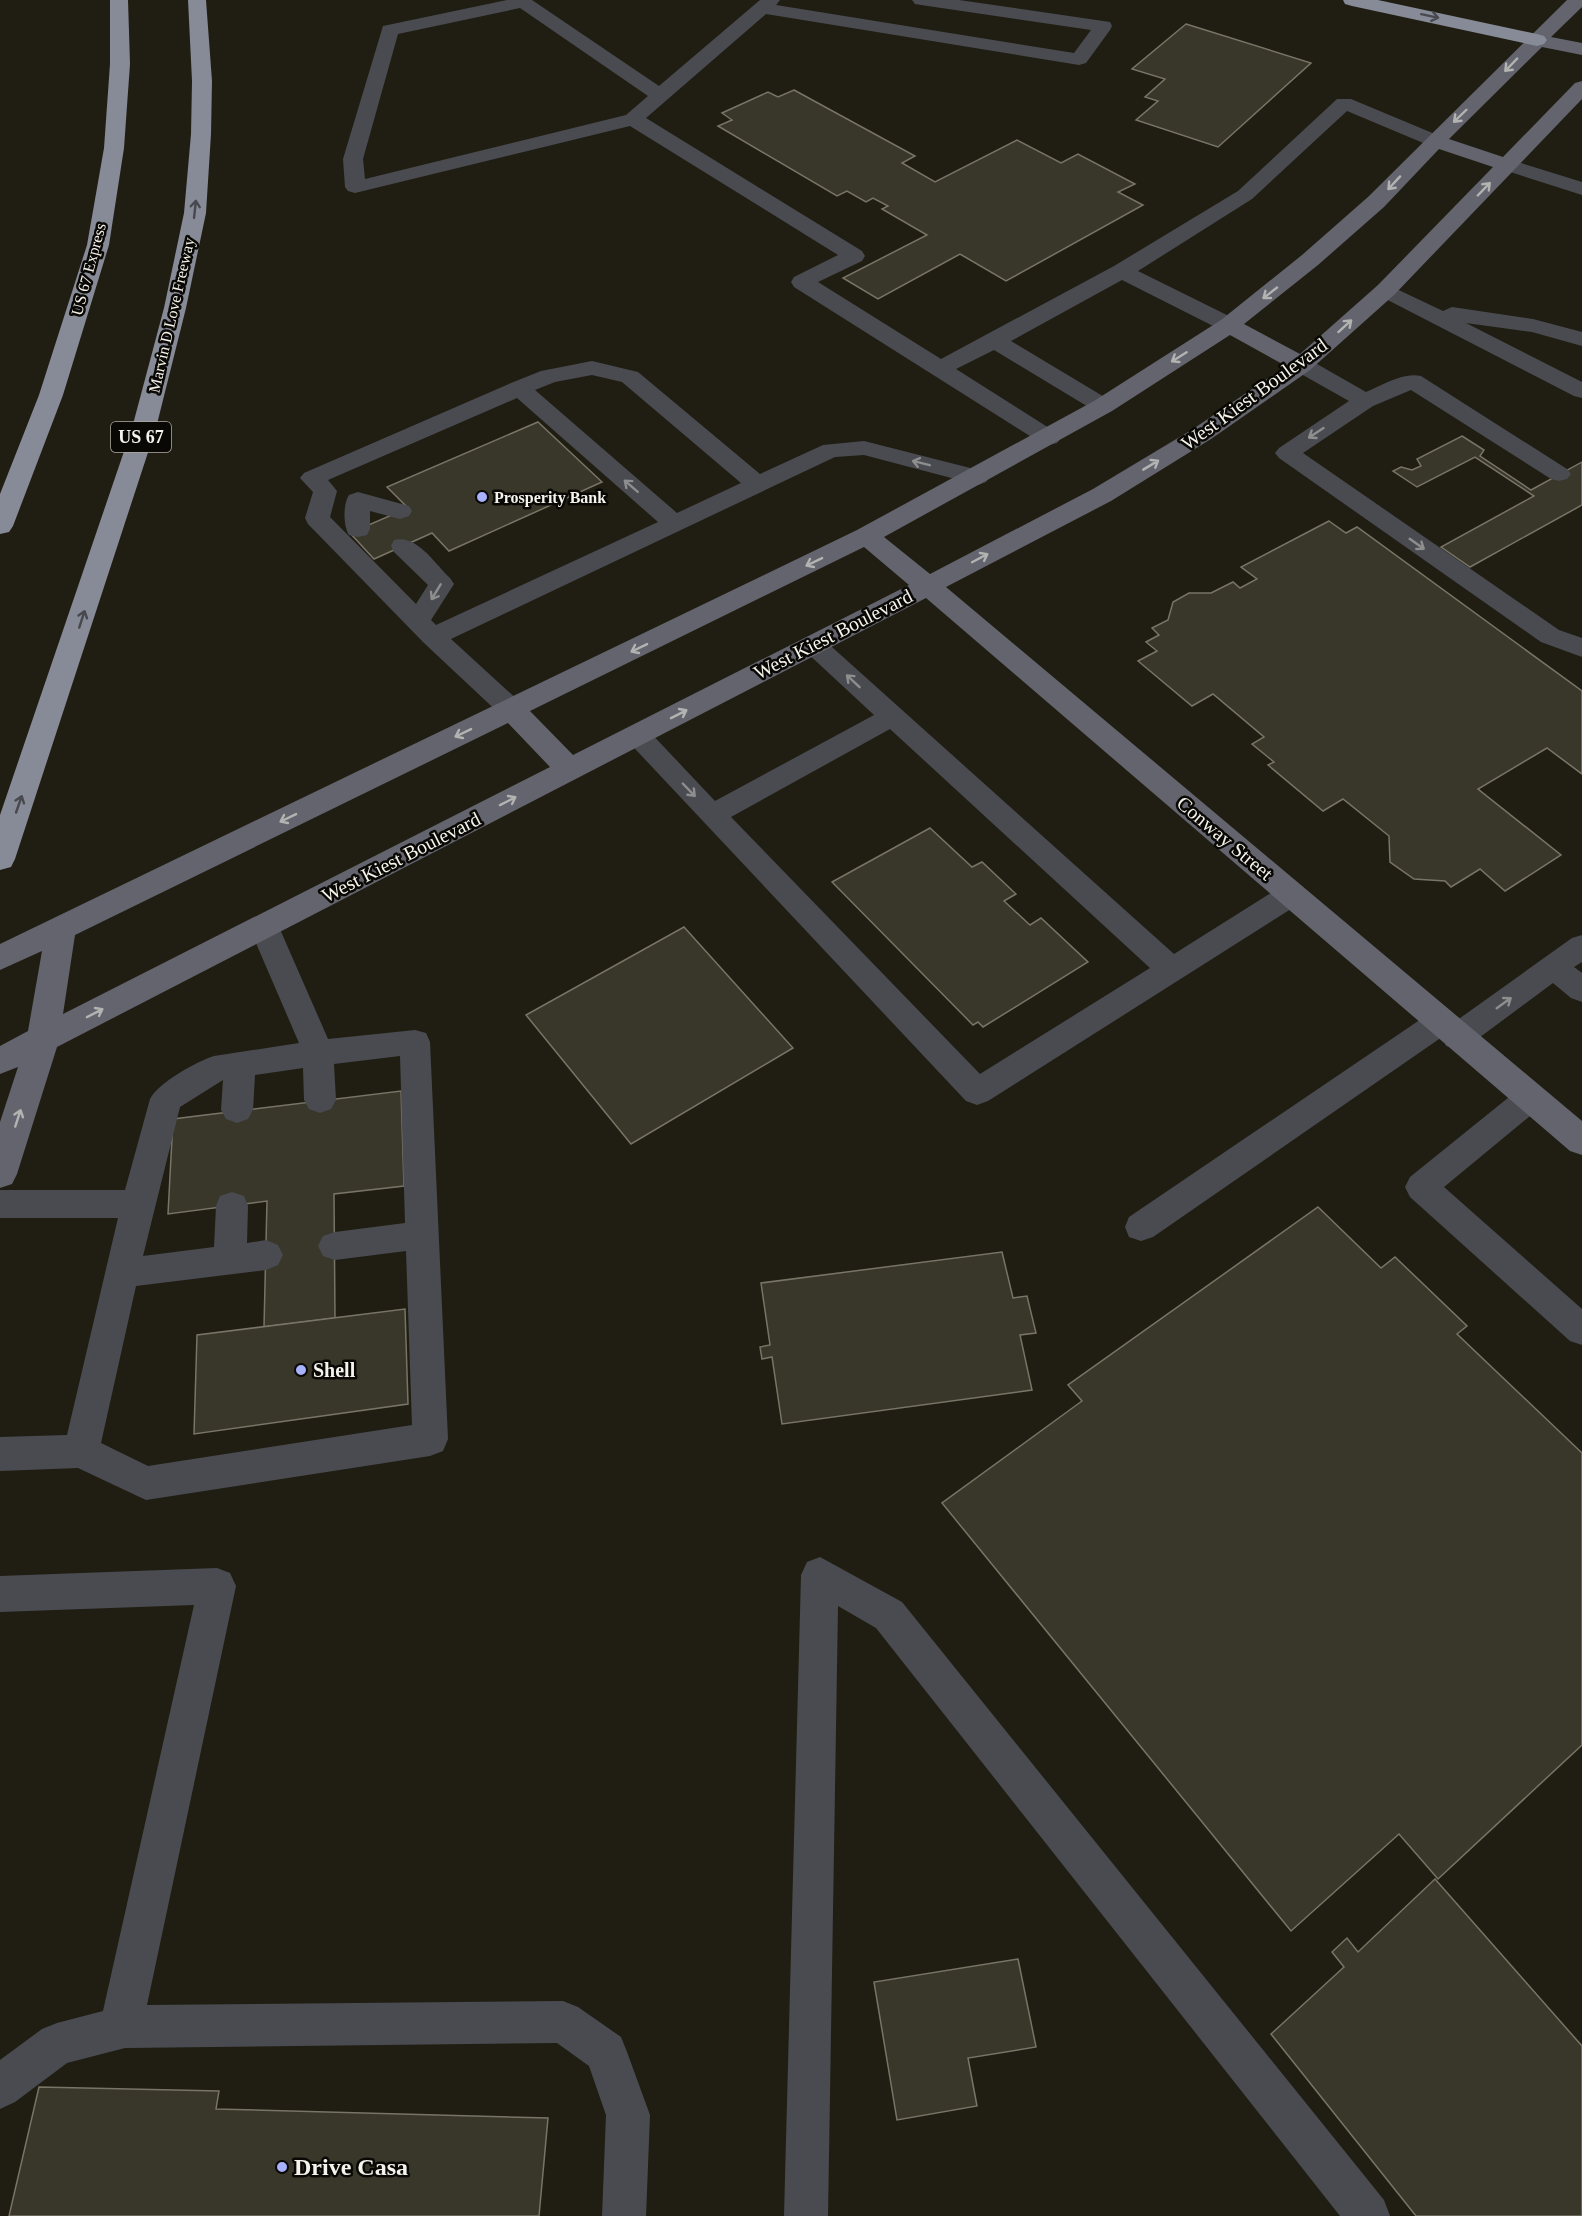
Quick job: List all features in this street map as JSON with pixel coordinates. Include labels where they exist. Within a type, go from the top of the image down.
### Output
[{"type":"highway","name":"US 67 Express","points":[[0,526],[51,395],[98,245],[114,148],[120,64],[119,0]]},
{"type":"highway","name":"Marvin D Love Freeway","points":[[0,859],[144,428],[175,308],[195,213],[202,81],[197,0]]},
{"type":"highway","points":[[1352,0],[1537,39]]},
{"type":"main road","points":[[0,958],[866,536],[978,477],[1103,406],[1229,325],[1310,261],[1376,202],[1578,0]]},
{"type":"main road","points":[[1537,39],[1582,49]]},
{"type":"main road","name":"West Kiest Boulevard","points":[[0,1061],[928,586],[1102,495],[1202,434],[1302,365],[1386,290],[1582,87]]},
{"type":"main road","points":[[1435,141],[1508,165]]},
{"type":"main road","points":[[1229,325],[1302,365]]},
{"type":"main road","name":"Conway Street","points":[[866,536],[928,586],[1582,1141]]},
{"type":"main road","points":[[512,710],[570,769]]},
{"type":"main road","points":[[0,1174],[43,1040],[61,928]]},
{"type":"lane","points":[[661,96],[523,2],[390,30],[353,159],[355,187],[633,119],[661,96],[766,4],[1079,58],[1103,26],[921,0]]},
{"type":"lane","points":[[940,368],[995,341],[1122,271],[1245,195],[1344,103],[1435,141]]},
{"type":"lane","points":[[633,119],[854,256],[802,282],[1049,438]]},
{"type":"lane","points":[[1508,165],[1582,189]]},
{"type":"lane","points":[[1122,271],[1229,325]]},
{"type":"lane","points":[[1386,290],[1582,391]]},
{"type":"lane","points":[[1428,310],[1533,326],[1582,339]]},
{"type":"lane","points":[[995,341],[1103,406]]},
{"type":"lane","points":[[1302,365],[1365,401]]},
{"type":"lane","points":[[400,512],[325,491],[312,478],[549,376],[592,368],[630,377],[758,485]]},
{"type":"lane","points":[[1559,474],[1413,381],[1365,401],[1287,453],[1550,636],[1582,648]]},
{"type":"lane","points":[[519,388],[675,524]]},
{"type":"lane","points":[[425,629],[675,524],[831,450],[864,448],[978,477]]},
{"type":"lane","points":[[325,491],[317,518],[425,629],[512,710]]},
{"type":"lane","points":[[358,500],[368,525]]},
{"type":"lane","points":[[424,567],[404,546],[441,584],[425,629]]},
{"type":"lane","points":[[814,645],[1172,970]]},
{"type":"lane","points":[[712,814],[891,717]]},
{"type":"lane","points":[[637,736],[977,1092],[1292,894]]},
{"type":"lane","points":[[264,927],[318,1053],[320,1100]]},
{"type":"lane","points":[[1141,1227],[1449,1030],[1553,967],[1582,946]]},
{"type":"lane","points":[[1553,967],[1582,990]]},
{"type":"lane","points":[[0,1454],[81,1451],[146,1483],[430,1439],[415,1042],[318,1053],[214,1069],[166,1099],[138,1204],[81,1451]]},
{"type":"lane","points":[[237,1110],[240,1065]]},
{"type":"lane","points":[[1530,1098],[1420,1187],[1582,1330]]},
{"type":"lane","points":[[0,1204],[138,1204]]},
{"type":"lane","points":[[230,1258],[232,1206]]},
{"type":"lane","points":[[335,1246],[422,1235]]},
{"type":"lane","points":[[123,1273],[266,1255]]},
{"type":"lane","points":[[806,2216],[820,1575],[889,1615],[1368,2216]]},
{"type":"lane","points":[[0,1594],[217,1586],[121,2028]]},
{"type":"lane","points":[[0,2087],[57,2044],[121,2028],[563,2022],[606,2052],[628,2115],[624,2216]]},
{"type":"building","points":[[1186,24],[1311,63],[1218,147],[1136,120],[1158,101],[1145,97],[1165,79],[1132,69]]},
{"type":"building","points":[[794,90],[915,156],[902,163],[935,182],[1017,140],[1061,163],[1078,154],[1135,184],[1118,192],[1143,205],[1006,281],[960,254],[878,299],[843,278],[927,235],[882,209],[888,206],[873,198],[866,202],[847,191],[837,196],[718,126],[732,120],[722,113],[768,92],[778,97]]},
{"type":"building","name":"Prosperity Bank","points":[[538,422],[602,482],[449,551],[432,533],[374,559],[350,533],[408,508],[387,487]]},
{"type":"building","points":[[1462,436],[1484,450],[1480,456],[1531,490],[1582,462],[1582,505],[1470,567],[1441,547],[1534,496],[1475,457],[1417,487],[1393,471],[1401,467],[1412,470],[1421,466],[1417,459]]},
{"type":"building","points":[[1329,521],[1346,533],[1357,527],[1582,691],[1582,774],[1547,748],[1478,789],[1561,855],[1505,891],[1480,869],[1451,887],[1445,881],[1414,879],[1390,862],[1389,836],[1343,799],[1323,811],[1268,765],[1274,762],[1252,744],[1264,737],[1213,694],[1192,706],[1138,661],[1157,651],[1146,642],[1159,635],[1152,628],[1168,620],[1173,602],[1189,593],[1211,593],[1233,582],[1240,588],[1257,579],[1241,567]]},
{"type":"building","points":[[930,828],[972,867],[982,862],[1016,894],[1004,901],[1030,925],[1041,918],[1088,962],[983,1027],[978,1022],[973,1025],[832,882]]},
{"type":"building","points":[[684,927],[793,1048],[631,1144],[526,1015]]},
{"type":"building","name":"Shell","points":[[401,1091],[404,1186],[334,1194],[335,1318],[264,1327],[267,1201],[168,1214],[173,1119]]},
{"type":"building","points":[[1318,1207],[1381,1268],[1395,1257],[1467,1326],[1457,1334],[1582,1453],[1582,1745],[1438,1879],[1399,1834],[1291,1931],[942,1503],[1082,1401],[1068,1385]]},
{"type":"building","points":[[1002,1252],[1013,1298],[1027,1296],[1036,1333],[1020,1335],[1032,1390],[782,1424],[772,1357],[762,1359],[760,1347],[770,1345],[761,1283]]},
{"type":"building","name":"Shell","points":[[405,1309],[408,1404],[194,1434],[197,1335]]},
{"type":"building","points":[[1435,1879],[1582,2046],[1582,2216],[1416,2216],[1271,2034],[1344,1967],[1332,1952],[1347,1938],[1358,1952]]},
{"type":"building","points":[[1018,1959],[1036,2047],[968,2058],[977,2106],[897,2120],[874,1982]]},
{"type":"building","name":"Drive Casa","points":[[39,2087],[219,2091],[216,2109],[548,2118],[539,2216],[9,2216]]},
{"type":"place","name":"Prosperity Bank","points":[[482,497]]},
{"type":"place","name":"Shell","points":[[301,1370]]},
{"type":"place","name":"Drive Casa","points":[[282,2167]]}]
